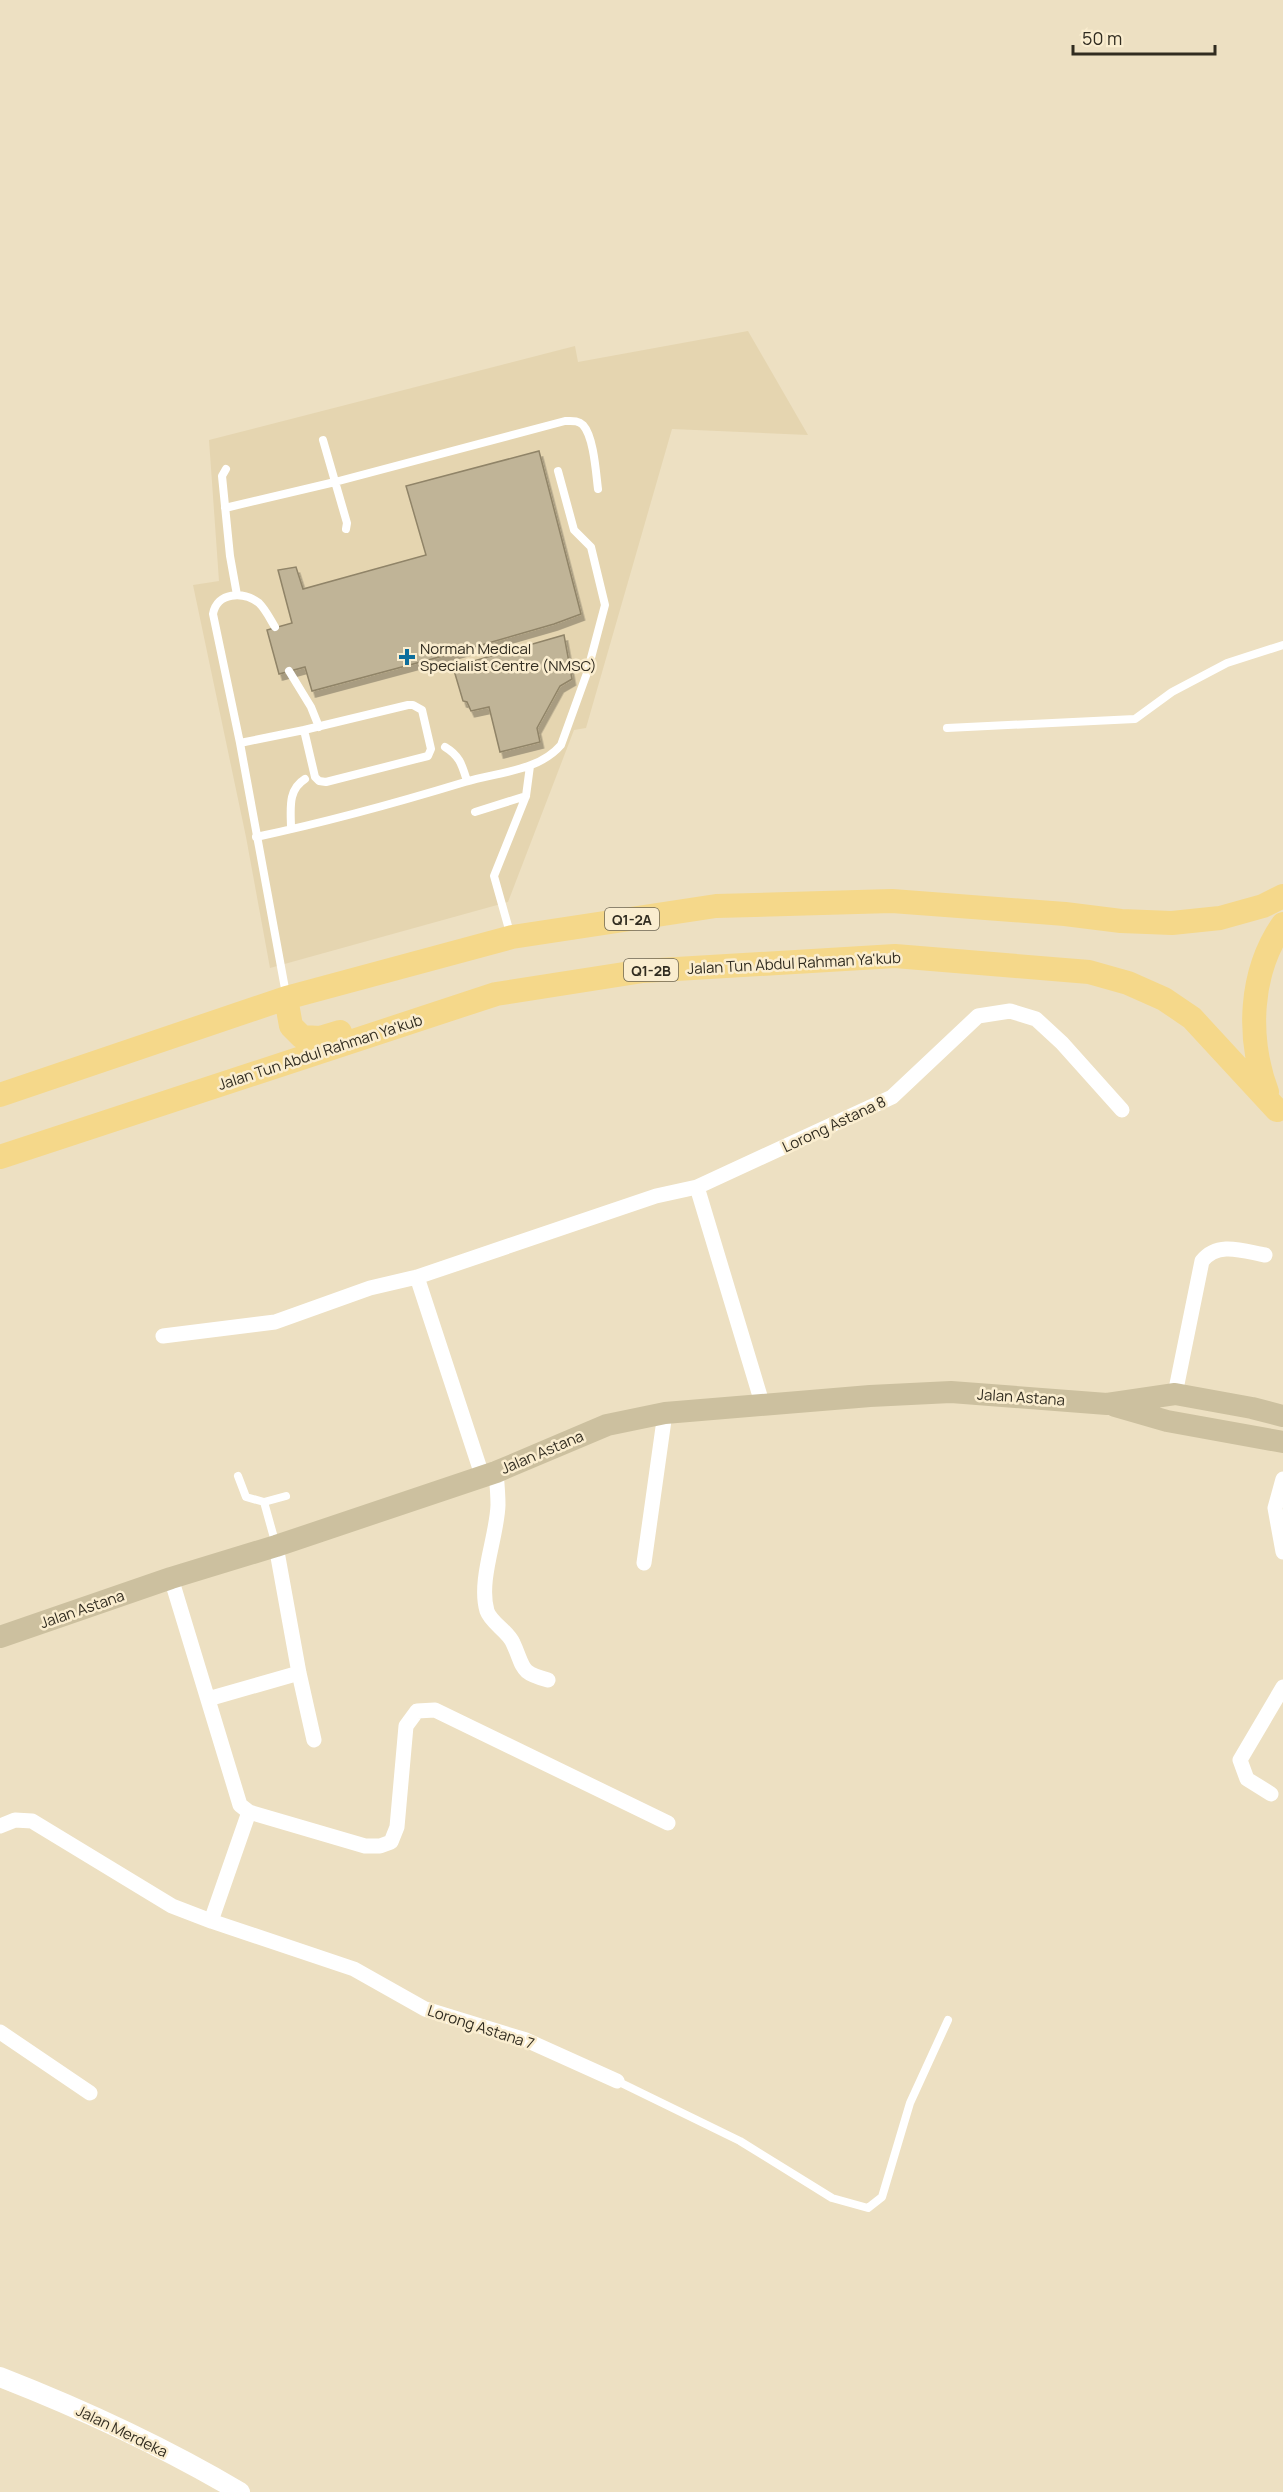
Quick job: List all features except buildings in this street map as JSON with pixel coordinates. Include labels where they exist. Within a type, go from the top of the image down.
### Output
[{"type":"main road","name":"Q1-2A","points":[[0,1095],[286,998],[512,937],[716,906],[892,901],[1065,914],[1121,921],[1173,923],[1220,918],[1263,906],[1283,896]]},
{"type":"main road","points":[[1280,1115],[1268,1096],[1256,1058],[1254,1024],[1263,963],[1283,924]]},
{"type":"main road","name":"Jalan Tun Abdul Rahman Ya'kub","points":[[0,1157],[496,994],[643,970],[896,956],[1089,972],[1128,983],[1164,999],[1192,1018],[1280,1115]]},
{"type":"main road","points":[[286,998],[291,1026],[302,1037],[320,1038],[461,997],[496,994]]},
{"type":"main road","name":"Jalan Astana","points":[[0,1637],[171,1578],[276,1546],[489,1474],[607,1425],[665,1413],[870,1395],[951,1392],[1107,1404],[1167,1421],[1283,1442]]},
{"type":"main road","name":"Jalan Astana","points":[[1107,1404],[1174,1394],[1283,1416]]},
{"type":"main road","points":[[1252,1408],[1283,1412]]},
{"type":"street","name":"Lorong Astana 8","points":[[164,1336],[275,1322],[370,1288],[417,1277],[656,1196],[697,1187],[892,1097],[978,1017],[1010,1011],[1036,1018],[1062,1043],[1122,1110]]},
{"type":"street","points":[[697,1187],[763,1406]]},
{"type":"street","points":[[1174,1394],[1203,1261],[1210,1252],[1225,1248],[1265,1255]]},
{"type":"street","points":[[417,1277],[489,1474],[498,1505],[485,1598],[488,1614],[512,1641],[521,1666],[529,1675],[548,1680]]},
{"type":"street","points":[[644,1563],[665,1413]]},
{"type":"street","points":[[1283,1479],[1275,1508],[1283,1552]]},
{"type":"street","points":[[276,1546],[299,1673],[315,1740]]},
{"type":"street","points":[[171,1578],[240,1805],[249,1812],[365,1846],[380,1846],[391,1842],[397,1827],[406,1725],[417,1711],[435,1710],[668,1823]]},
{"type":"street","points":[[208,1699],[299,1673]]},
{"type":"street","points":[[1270,1794],[1247,1779],[1240,1760],[1283,1687]]},
{"type":"street","points":[[211,1921],[249,1812]]},
{"type":"street","name":"Lorong Astana 7","points":[[0,1826],[15,1820],[32,1821],[172,1906],[354,1969],[424,2009],[526,2040],[617,2081]]},
{"type":"street","points":[[0,2032],[90,2093]]},
{"type":"street","name":"Jalan Merdeka","points":[[0,2377],[54,2398],[204,2471],[240,2492]]},
{"type":"lane","points":[[225,508],[335,482],[565,421],[576,421],[585,427],[591,445],[598,489]]},
{"type":"lane","points":[[323,440],[347,523],[346,529]]},
{"type":"lane","points":[[226,469],[222,476],[230,556],[237,595]]},
{"type":"lane","points":[[256,837],[420,797],[466,782],[530,766],[556,752],[565,739],[588,673],[605,609],[591,547],[574,530],[558,471]]},
{"type":"lane","points":[[275,627],[265,609],[257,602],[237,595],[229,595],[217,602],[213,614],[240,743],[286,998]]},
{"type":"lane","points":[[947,728],[1135,719],[1172,692],[1227,663],[1283,645]]},
{"type":"lane","points":[[289,671],[311,707],[319,727]]},
{"type":"lane","points":[[240,743],[413,705],[422,710],[424,715],[430,753],[424,757],[337,779],[319,781],[313,772],[304,730]]},
{"type":"lane","points":[[445,747],[457,754],[461,760],[466,782]]},
{"type":"lane","points":[[512,937],[494,876],[526,796],[530,766]]},
{"type":"lane","points":[[291,829],[291,797],[294,789],[305,779]]},
{"type":"lane","points":[[475,812],[526,796]]},
{"type":"lane","points":[[238,1476],[246,1497],[264,1502],[286,1496]]},
{"type":"lane","points":[[264,1502],[276,1546]]},
{"type":"lane","points":[[617,2081],[740,2141],[832,2198],[868,2208],[882,2197],[909,2103],[948,2020]]},
{"type":"shaded area","name":"Normah Medical Specialist Centre (NMSC)","points":[[748,331],[808,435],[672,429],[586,728],[574,730],[508,902],[270,968],[246,837],[193,585],[219,581],[209,440],[575,346],[578,362]]},
{"type":"place","name":"Normah Medical Specialist Centre (NMSC)","points":[[407,657]]}]
